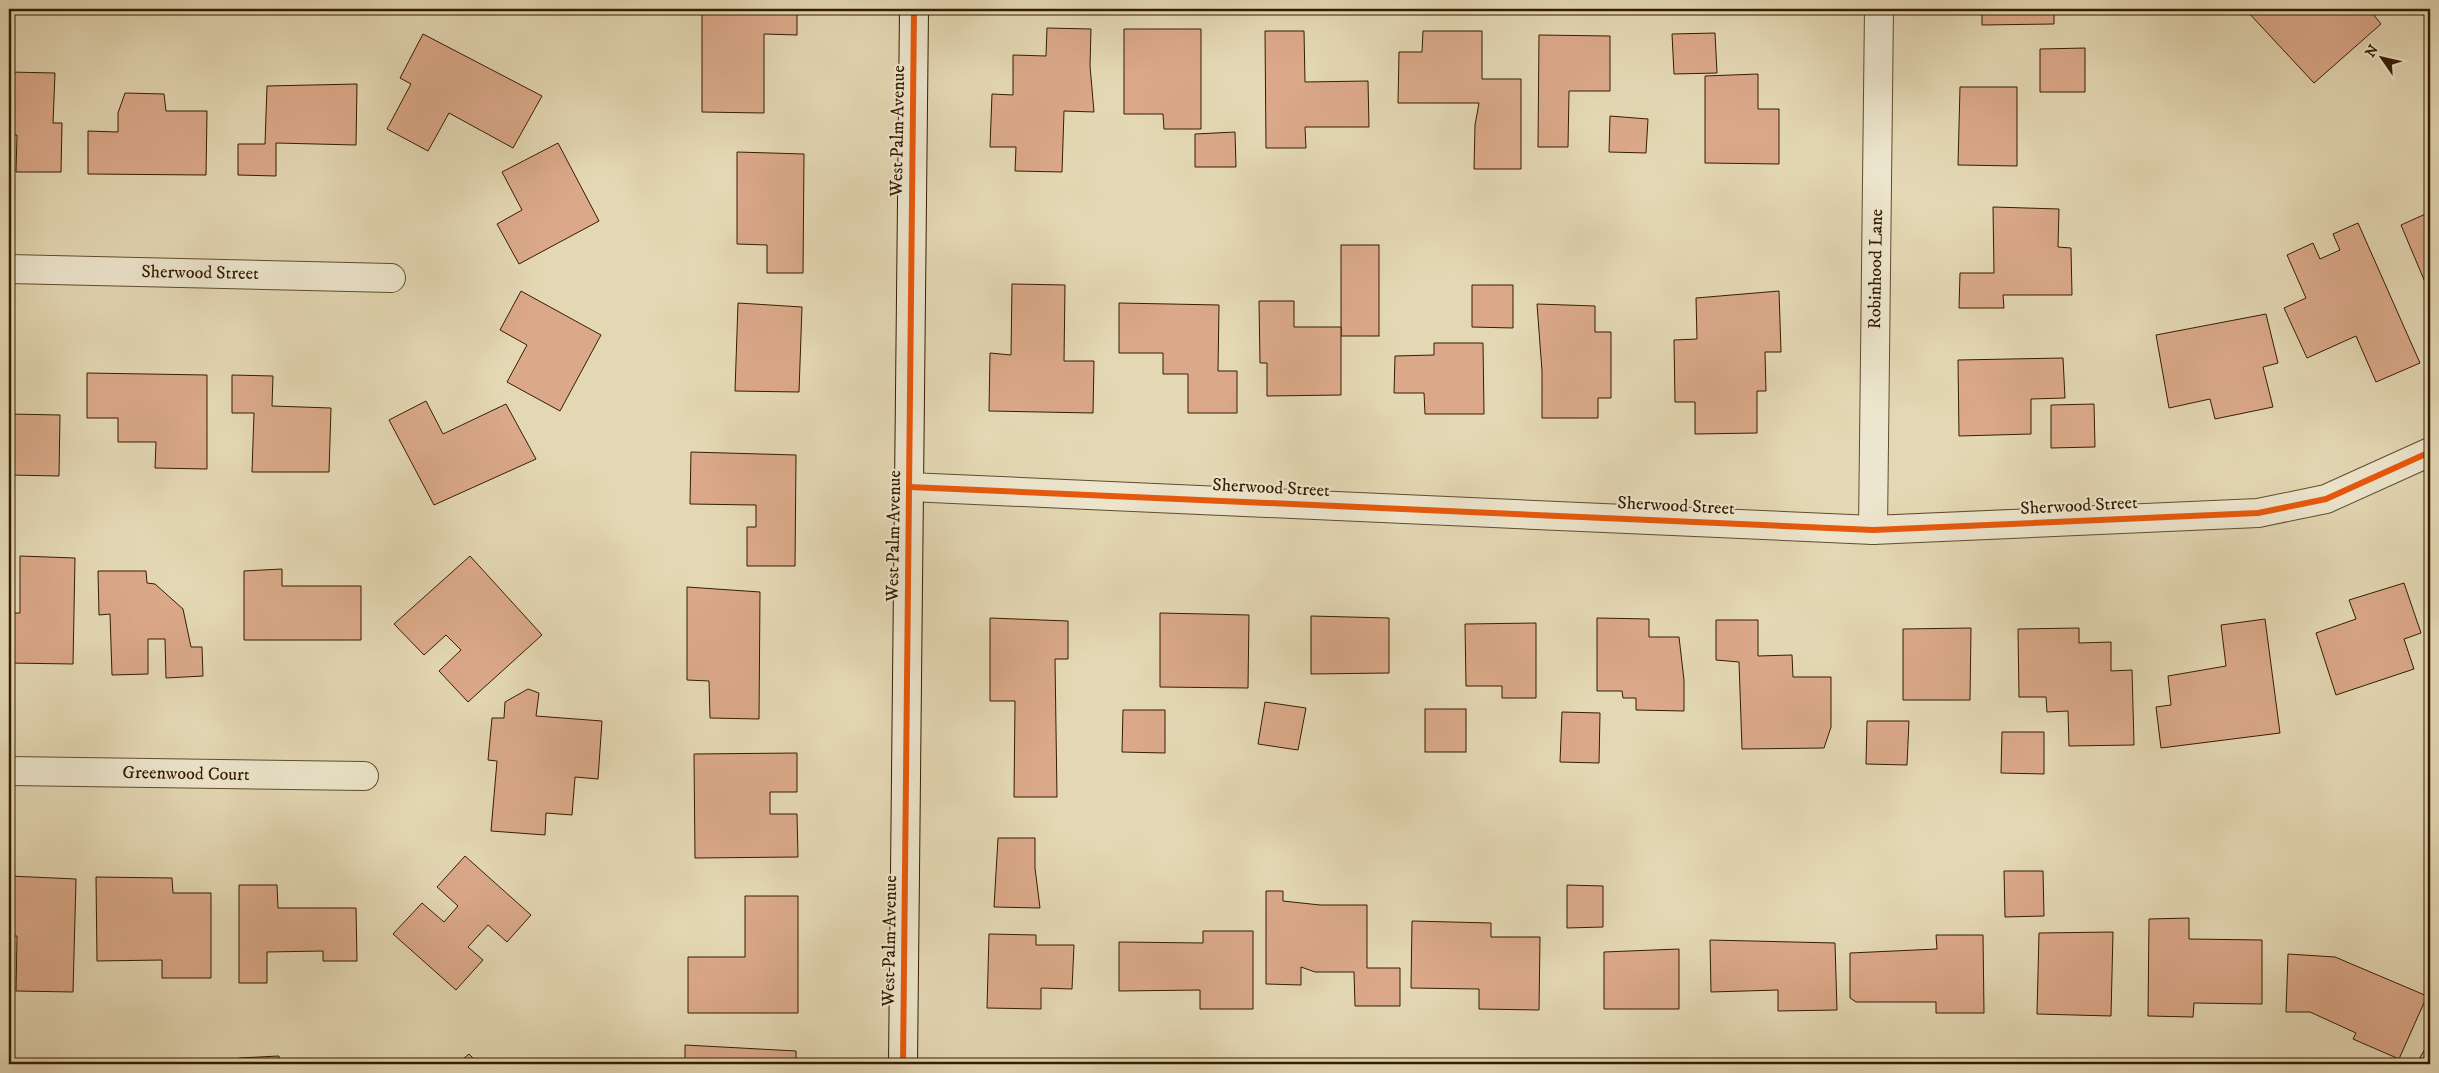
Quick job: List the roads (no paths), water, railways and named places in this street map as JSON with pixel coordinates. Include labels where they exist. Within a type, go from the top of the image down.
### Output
[{"type":"street","name":"West Palm Avenue","points":[[903,1064],[914,9]]},
{"type":"street","name":"Robinhood Lane","points":[[1873,530],[1879,9]]},
{"type":"street","name":"Sherwood Street","points":[[9,269],[391,278]]},
{"type":"street","name":"Sherwood Street","points":[[909,487],[1873,530],[2258,513],[2326,500],[2430,452]]},
{"type":"street","name":"Greenwood Court","points":[[9,771],[364,776]]}]
